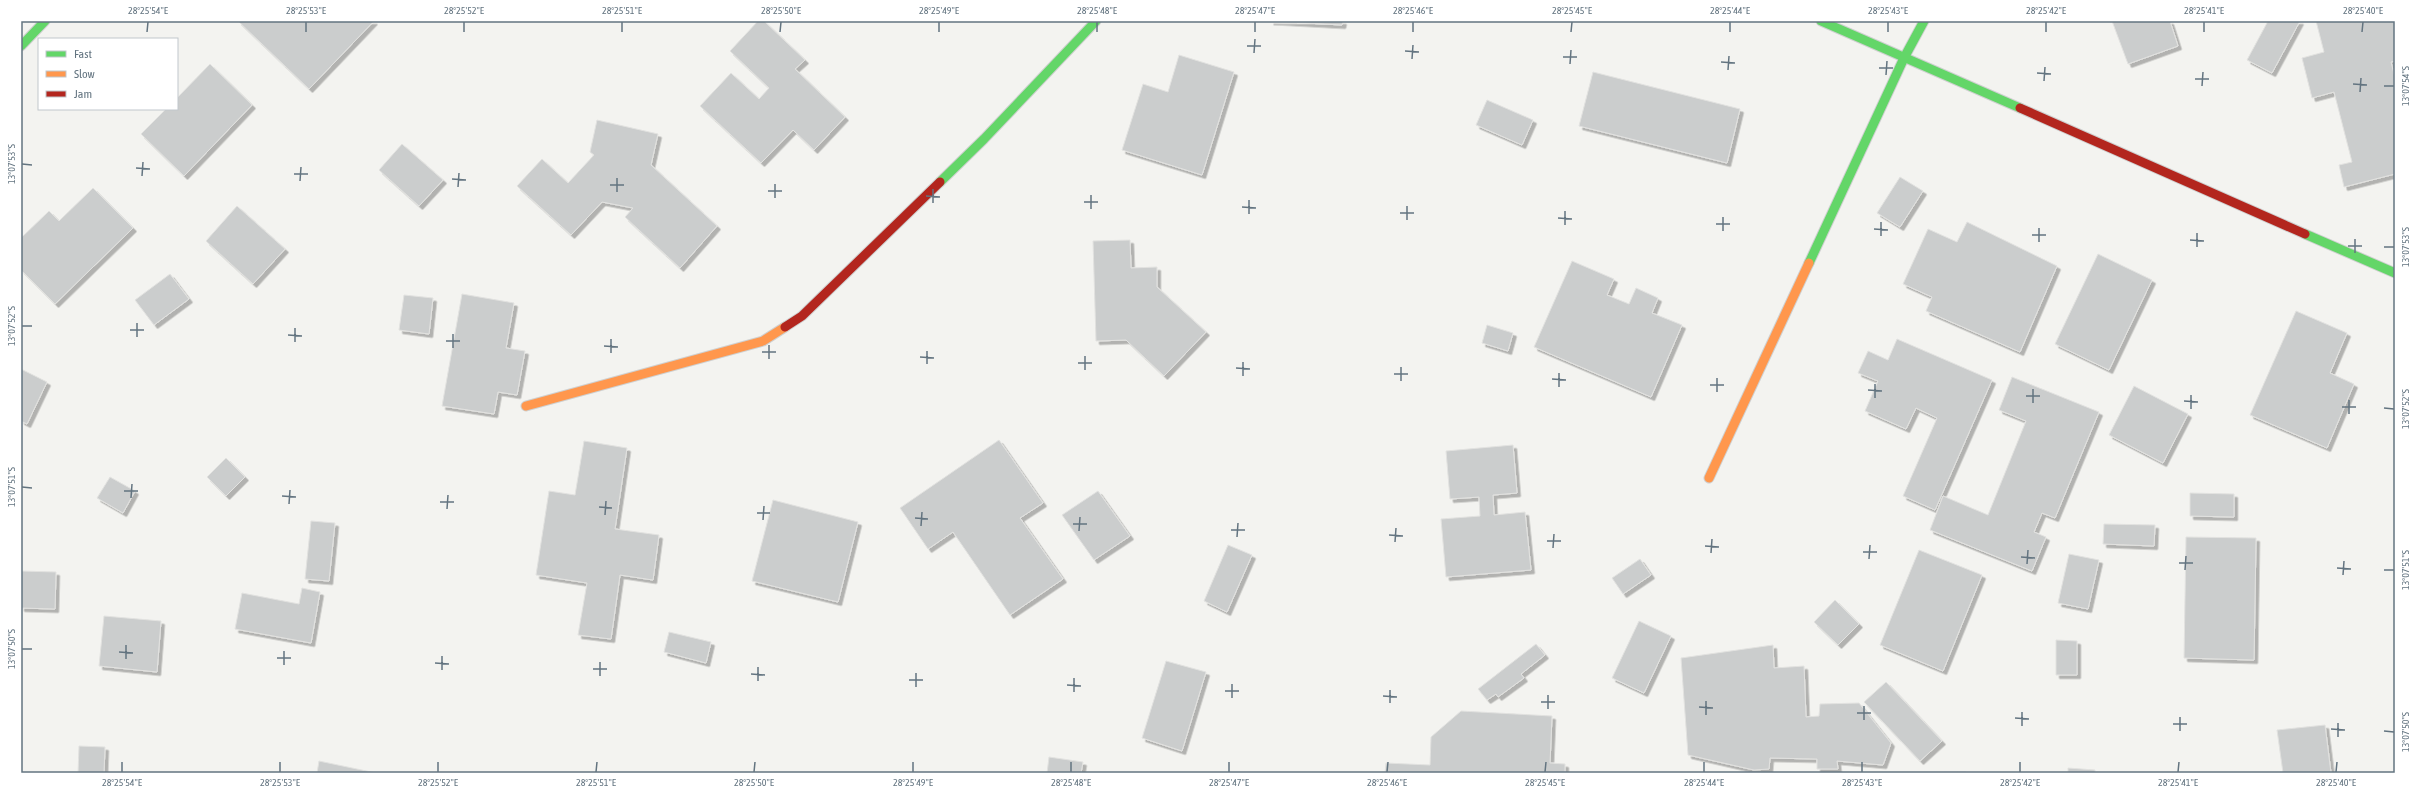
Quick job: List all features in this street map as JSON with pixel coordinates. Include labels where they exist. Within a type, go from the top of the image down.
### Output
[{"type":"street","points":[[21,46],[45,21]]},
{"type":"street","points":[[526,406],[763,341],[802,316],[984,139],[1096,21]]},
{"type":"street","points":[[1821,21],[2395,273]]},
{"type":"street","points":[[1709,478],[1904,58],[1924,21]]},
{"type":"building","points":[[238,21],[374,21],[309,89]]},
{"type":"building","points":[[758,21],[764,21],[805,60],[795,69],[845,117],[814,150],[793,130],[761,163],[700,106],[731,73],[759,99],[769,88],[730,51]]},
{"type":"building","points":[[1270,21],[1343,21],[1342,25]]},
{"type":"building","points":[[2112,21],[2170,21],[2178,46],[2128,64]]},
{"type":"building","points":[[2268,21],[2300,21],[2272,73],[2247,60]]},
{"type":"building","points":[[2316,21],[2395,21],[2395,61],[2391,62],[2395,78],[2395,174],[2344,187],[2339,165],[2352,162],[2334,92],[2312,98],[2302,58],[2324,52]]},
{"type":"building","points":[[1179,55],[1234,72],[1202,175],[1122,150],[1143,84],[1168,92]]},
{"type":"building","points":[[210,64],[252,105],[184,176],[141,134],[165,110],[178,110],[178,97]]},
{"type":"building","points":[[1593,72],[1740,109],[1727,163],[1579,126]]},
{"type":"building","points":[[1487,100],[1533,120],[1522,145],[1476,125]]},
{"type":"building","points":[[597,120],[658,134],[651,165],[717,226],[680,268],[625,217],[633,208],[602,202],[571,235],[517,186],[542,159],[568,183],[594,155],[590,152]]},
{"type":"building","points":[[402,144],[443,180],[419,206],[379,170]]},
{"type":"building","points":[[1900,177],[1923,191],[1900,227],[1877,213]]},
{"type":"building","points":[[93,188],[133,228],[55,304],[21,270],[21,238],[49,211],[59,221]]},
{"type":"building","points":[[237,206],[285,249],[253,284],[206,241]]},
{"type":"building","points":[[1967,222],[2057,266],[2020,352],[1926,311],[1932,297],[1903,284],[1928,229],[1957,242]]},
{"type":"building","points":[[1130,240],[1131,268],[1157,267],[1157,287],[1206,332],[1164,376],[1126,340],[1096,341],[1093,241]]},
{"type":"building","points":[[2098,254],[2152,280],[2109,370],[2055,344]]},
{"type":"building","points":[[1572,261],[1614,279],[1607,295],[1629,304],[1636,288],[1658,298],[1652,313],[1682,325],[1651,397],[1534,347]]},
{"type":"building","points":[[170,274],[189,299],[154,325],[135,300]]},
{"type":"building","points":[[462,294],[514,303],[506,348],[525,351],[517,395],[498,392],[494,414],[442,406]]},
{"type":"building","points":[[404,295],[433,298],[429,334],[399,330]]},
{"type":"building","points":[[2296,311],[2347,333],[2330,373],[2354,384],[2327,448],[2250,415]]},
{"type":"building","points":[[1487,325],[1513,333],[1508,351],[1482,343]]},
{"type":"building","points":[[1897,339],[1992,380],[1935,510],[1903,496],[1937,418],[1916,408],[1906,429],[1865,411],[1878,381],[1858,373],[1868,351],[1888,360]]},
{"type":"building","points":[[21,369],[47,382],[27,424],[21,421]]},
{"type":"building","points":[[2012,377],[2099,412],[2055,518],[2042,513],[2034,532],[2046,537],[2032,571],[1930,530],[1943,496],[1988,515],[2026,421],[1999,410]]},
{"type":"building","points":[[2134,386],[2188,414],[2163,463],[2109,435]]},
{"type":"building","points":[[999,440],[1043,503],[1020,518],[1063,579],[1010,615],[953,532],[928,549],[900,508]]},
{"type":"building","points":[[584,441],[627,448],[615,529],[659,535],[653,580],[620,575],[611,639],[578,635],[587,583],[536,575],[549,491],[575,495]]},
{"type":"building","points":[[1513,445],[1517,493],[1493,495],[1494,515],[1525,512],[1531,570],[1446,577],[1441,519],[1480,516],[1479,497],[1450,499],[1446,451]]},
{"type":"building","points":[[226,458],[245,477],[226,496],[207,477]]},
{"type":"building","points":[[110,477],[135,491],[123,513],[97,498]]},
{"type":"building","points":[[1098,491],[1130,536],[1094,560],[1062,515]]},
{"type":"building","points":[[2190,493],[2234,494],[2234,517],[2190,516]]},
{"type":"building","points":[[773,500],[858,522],[838,602],[752,581]]},
{"type":"building","points":[[311,521],[335,523],[329,581],[305,579]]},
{"type":"building","points":[[2104,524],[2155,525],[2154,546],[2103,544]]},
{"type":"building","points":[[2186,537],[2256,538],[2254,660],[2184,658]]},
{"type":"building","points":[[1228,545],[1252,555],[1227,612],[1204,601]]},
{"type":"building","points":[[1919,550],[1982,575],[1943,671],[1880,645]]},
{"type":"building","points":[[2069,554],[2099,560],[2088,609],[2058,603]]},
{"type":"building","points":[[1640,559],[1651,575],[1623,594],[1612,578]]},
{"type":"building","points":[[21,571],[56,572],[55,609],[21,608]]},
{"type":"building","points":[[302,588],[320,592],[311,643],[235,629],[242,593],[299,604]]},
{"type":"building","points":[[1835,600],[1859,624],[1838,645],[1814,622]]},
{"type":"building","points":[[104,616],[161,621],[157,672],[99,666]]},
{"type":"building","points":[[1639,621],[1671,636],[1644,693],[1612,678]]},
{"type":"building","points":[[669,632],[711,642],[706,663],[664,652]]},
{"type":"building","points":[[2056,640],[2077,641],[2077,675],[2056,675]]},
{"type":"building","points":[[1536,644],[1545,655],[1521,674],[1524,678],[1498,697],[1496,694],[1487,700],[1478,689]]},
{"type":"building","points":[[1773,645],[1774,668],[1804,666],[1806,717],[1819,716],[1820,704],[1859,703],[1891,743],[1883,765],[1837,761],[1838,769],[1817,769],[1817,759],[1770,758],[1769,769],[1754,770],[1688,755],[1681,658]]},
{"type":"building","points":[[1166,661],[1206,672],[1182,751],[1142,738]]},
{"type":"building","points":[[1886,682],[1942,741],[1920,761],[1864,702]]},
{"type":"building","points":[[1461,711],[1552,716],[1550,763],[1565,764],[1565,773],[1385,773],[1386,763],[1430,765],[1431,737]]},
{"type":"building","points":[[2325,725],[2331,773],[2283,773],[2277,730]]},
{"type":"building","points":[[79,746],[105,747],[104,773],[78,773]]},
{"type":"building","points":[[1049,757],[1083,762],[1081,773],[1047,773]]},
{"type":"building","points":[[319,761],[376,773],[317,773]]},
{"type":"building","points":[[2068,768],[2095,770],[2095,773],[2068,773]]},
{"type":"building","points":[[1966,772],[1966,773],[1900,773]]},
{"type":"traffic: fast","points":[[21,46],[45,21]]},
{"type":"traffic: fast","points":[[940,182],[984,139],[1096,21]]},
{"type":"traffic: fast","points":[[1821,21],[2020,108]]},
{"type":"traffic: fast","points":[[1809,263],[1904,58],[1924,21]]},
{"type":"traffic: fast","points":[[2305,234],[2395,273]]},
{"type":"traffic: slow","points":[[1709,478],[1809,263]]},
{"type":"traffic: slow","points":[[526,406],[763,341],[785,327]]},
{"type":"traffic: jam","points":[[2020,108],[2305,234]]},
{"type":"traffic: jam","points":[[785,327],[802,316],[940,182]]}]
